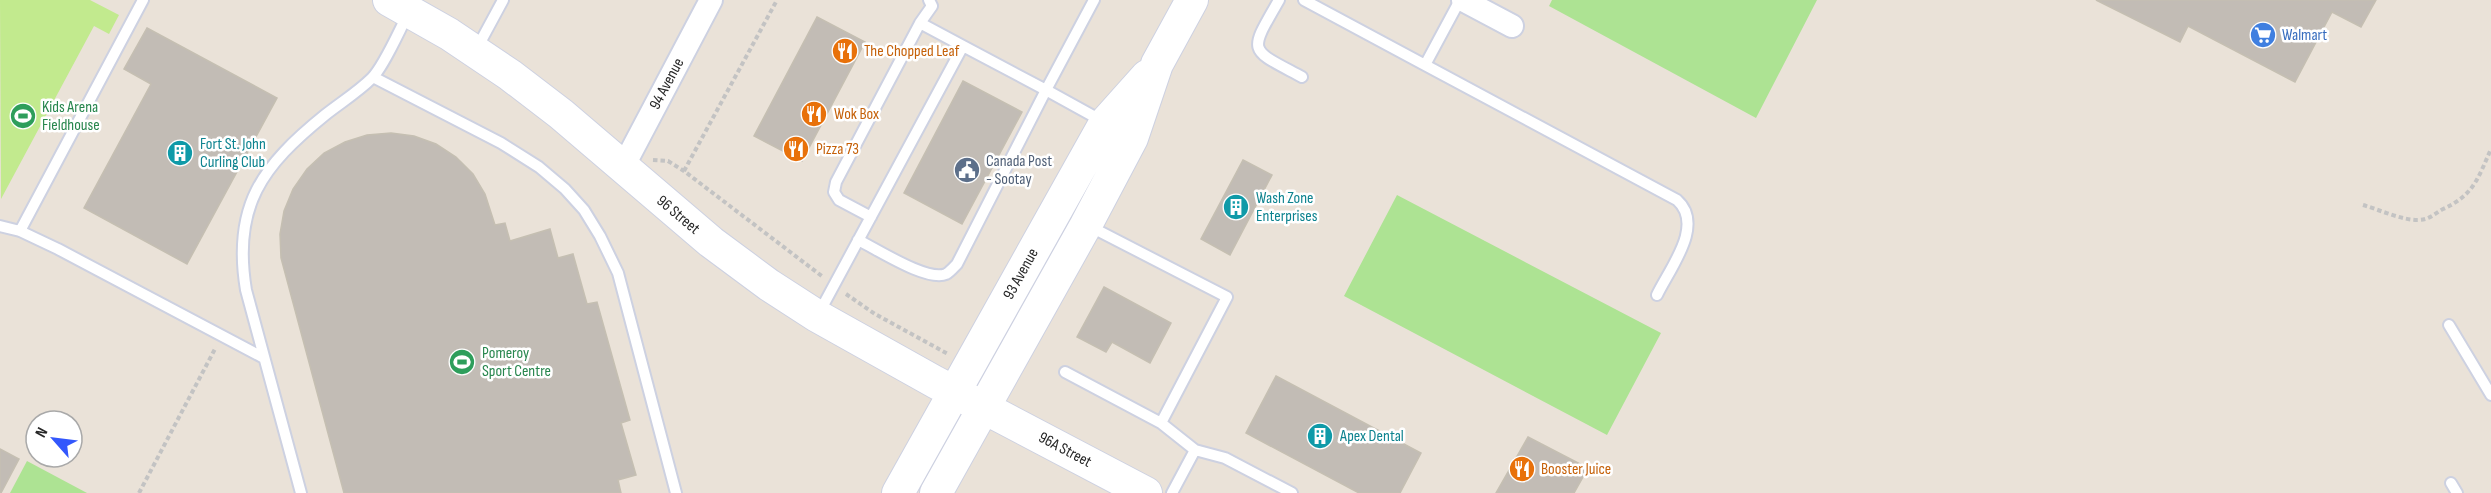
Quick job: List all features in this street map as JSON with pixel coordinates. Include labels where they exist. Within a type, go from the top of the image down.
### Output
[{"type":"main road","name":"93 Avenue","points":[[936,493],[1132,138],[1157,64],[1192,0]]},
{"type":"main road","name":"96 Street","points":[[399,6],[476,50],[561,114],[637,164],[711,242],[769,285],[817,316],[985,407]]},
{"type":"main road","name":"93 Avenue","points":[[898,493],[1106,123],[1157,64]]},
{"type":"main road","name":"96A Street","points":[[985,407],[1146,493]]},
{"type":"street","name":"94 Avenue","points":[[637,164],[711,0]]},
{"type":"street","points":[[1462,0],[1512,26]]},
{"type":"lane","points":[[20,231],[143,0]]},
{"type":"lane","points":[[476,50],[503,0]]},
{"type":"lane","points":[[871,217],[838,200],[834,192],[836,182],[920,23],[932,6],[929,0]]},
{"type":"lane","points":[[858,240],[916,270],[933,276],[947,274],[957,264],[1094,0]]},
{"type":"lane","points":[[1279,0],[1258,37],[1259,52],[1302,77]]},
{"type":"lane","points":[[1304,0],[1677,200],[1683,206],[1690,223],[1686,238],[1657,294]]},
{"type":"lane","points":[[1425,65],[1462,0]]},
{"type":"lane","points":[[301,493],[246,290],[241,262],[246,211],[259,183],[272,164],[314,124],[373,77],[399,6]]},
{"type":"lane","points":[[920,23],[1106,123]]},
{"type":"lane","points":[[817,316],[963,46]]},
{"type":"lane","points":[[373,77],[501,143],[539,166],[584,210],[618,273],[676,493]]},
{"type":"lane","points":[[1086,225],[1227,297],[1161,423]]},
{"type":"lane","points":[[0,226],[20,231],[264,358]]},
{"type":"lane","points":[[2449,325],[2491,395]]},
{"type":"lane","points":[[1065,372],[1161,423],[1195,450],[1225,458],[1292,493]]},
{"type":"lane","points":[[1172,493],[1195,450]]},
{"type":"path","points":[[684,171],[777,0]]},
{"type":"path","points":[[2364,205],[2417,220],[2433,217],[2465,196],[2476,182],[2491,149]]},
{"type":"path","points":[[637,164],[668,161],[834,286],[875,314],[938,351],[951,356]]},
{"type":"path","points":[[139,493],[222,336]]},
{"type":"green space","name":"Kids Arena Fieldhouse","points":[[0,0],[90,0],[119,15],[109,34],[94,26],[1,199]]},
{"type":"green space","points":[[1552,0],[1817,0],[1756,118],[1549,6]]},
{"type":"green space","points":[[1397,195],[1661,333],[1607,435],[1344,296]]},
{"type":"green space","points":[[24,467],[24,469],[42,469],[87,493],[10,493]]},
{"type":"building","name":"Walmart","points":[[2096,0],[2376,0],[2361,27],[2332,12],[2295,82],[2188,26],[2180,42]]},
{"type":"building","points":[[817,17],[865,42],[802,161],[754,136]]},
{"type":"building","name":"Fort St. John Curling Club","points":[[147,28],[277,98],[187,264],[84,208],[151,84],[124,69]]},
{"type":"building","points":[[963,81],[1022,112],[962,224],[904,193]]},
{"type":"building","name":"Pomeroy Sport Centre","points":[[391,133],[414,136],[436,144],[456,157],[473,174],[485,194],[495,225],[505,223],[510,241],[550,229],[558,258],[573,254],[587,304],[597,302],[630,420],[621,423],[636,475],[618,480],[621,493],[344,493],[281,258],[280,234],[284,211],[293,189],[307,169],[324,153],[345,142],[367,135]]},
{"type":"building","name":"Wash Zone Enterprises","points":[[1243,160],[1272,175],[1230,255],[1201,239]]},
{"type":"building","points":[[1104,287],[1171,323],[1150,363],[1112,342],[1106,352],[1077,337]]},
{"type":"building","points":[[1276,376],[1421,453],[1400,493],[1359,493],[1246,433]]},
{"type":"building","points":[[1528,437],[1588,468],[1574,493],[1496,493]]},
{"type":"building","points":[[0,449],[19,459],[1,493],[0,493]]},
{"type":"place","name":"Walmart","points":[[2263,35]]},
{"type":"place","name":"The Chopped Leaf","points":[[845,51]]},
{"type":"place","name":"Wok Box","points":[[814,114]]},
{"type":"place","name":"Kids Arena Fieldhouse","points":[[23,116]]},
{"type":"place","name":"Pizza 73","points":[[796,149]]},
{"type":"place","name":"Fort St. John Curling Club","points":[[180,153]]},
{"type":"place","name":"Canada Post - Sootay","points":[[967,170]]},
{"type":"place","name":"Wash Zone Enterprises","points":[[1236,207]]},
{"type":"place","name":"Pomeroy Sport Centre","points":[[462,362]]},
{"type":"place","name":"Apex Dental","points":[[1320,436]]},
{"type":"place","name":"Booster Juice","points":[[1522,469]]}]
